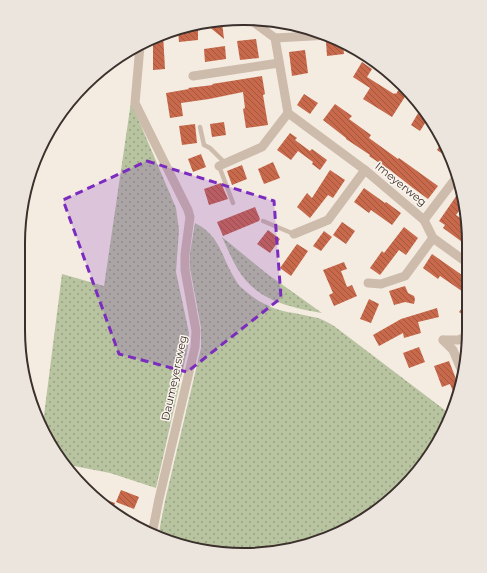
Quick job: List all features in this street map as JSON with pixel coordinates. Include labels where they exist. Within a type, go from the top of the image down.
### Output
[{"type":"street","points":[[258,25],[275,38],[311,36]]},
{"type":"street","points":[[222,165],[262,147],[288,113],[275,38]]},
{"type":"street","name":"Daumeyersweg","points":[[140,51],[135,103],[188,210],[190,217],[185,254],[185,270],[196,331],[195,347],[153,528]]},
{"type":"street","points":[[193,76],[279,63]]},
{"type":"street","name":"Imeyerweg","points":[[288,113],[365,170],[424,220],[433,238],[462,259]]},
{"type":"street","name":"Imeyerweg","points":[[294,234],[328,220],[365,170]]},
{"type":"street","points":[[424,220],[453,182]]},
{"type":"street","points":[[368,283],[381,284],[405,276],[433,238]]},
{"type":"street","points":[[459,364],[454,350],[443,340],[458,340],[462,338]]},
{"type":"lane","points":[[200,128],[204,145],[210,148],[222,165],[233,203]]},
{"type":"lane","points":[[263,222],[294,234]]},
{"type":"highlighted area","points":[[147,161],[274,201],[281,298],[187,372],[119,354],[63,200]]},
{"type":"green space","points":[[131,102],[176,208],[179,230],[176,272],[189,333],[188,347],[156,488],[110,473],[72,466],[54,439],[44,417],[62,274],[104,286]]},
{"type":"green space","points":[[195,223],[204,228],[210,234],[220,248],[235,279],[248,293],[273,307],[287,312],[318,318],[332,325],[446,411],[433,439],[417,463],[388,494],[377,503],[353,519],[314,536],[286,544],[258,548],[229,548],[201,544],[187,541],[159,531],[201,348],[201,328],[190,268],[190,253]]},
{"type":"green space","points":[[222,237],[266,273],[322,313],[285,305],[263,295],[253,288],[244,279],[237,268]]},
{"type":"building","points":[[222,26],[224,39],[210,28]]},
{"type":"building","points":[[198,30],[198,40],[179,42],[178,35]]},
{"type":"building","points":[[256,39],[259,58],[240,60],[237,41]]},
{"type":"building","points":[[163,41],[165,69],[153,70],[153,45]]},
{"type":"building","points":[[326,42],[344,50],[344,54],[327,56]]},
{"type":"building","points":[[225,46],[226,59],[205,62],[204,49]]},
{"type":"building","points":[[305,50],[308,73],[292,76],[289,52]]},
{"type":"building","points":[[362,62],[372,69],[367,77],[394,94],[396,94],[399,90],[405,96],[392,117],[363,99],[370,88],[353,77]]},
{"type":"building","points":[[262,76],[265,94],[263,95],[268,125],[246,128],[243,109],[245,108],[243,92],[181,103],[183,116],[170,118],[166,93]]},
{"type":"building","points":[[304,94],[318,103],[310,114],[297,105]]},
{"type":"building","points":[[335,104],[352,116],[349,119],[371,135],[369,138],[438,186],[428,199],[369,156],[370,155],[346,139],[323,120]]},
{"type":"building","points":[[419,112],[425,123],[420,131],[411,125]]},
{"type":"building","points":[[224,122],[226,135],[212,137],[210,124]]},
{"type":"building","points":[[195,124],[197,143],[182,145],[179,126]]},
{"type":"building","points":[[290,133],[297,138],[295,140],[310,151],[312,149],[327,160],[320,170],[312,164],[313,162],[298,151],[291,160],[277,150]]},
{"type":"building","points":[[439,147],[442,153],[437,150]]},
{"type":"building","points":[[201,154],[206,167],[193,172],[188,159]]},
{"type":"building","points":[[273,162],[280,178],[264,184],[258,169]]},
{"type":"building","points":[[242,165],[247,179],[232,185],[227,171]]},
{"type":"building","points":[[330,170],[345,180],[333,198],[328,195],[310,218],[297,207],[307,193],[312,198]]},
{"type":"building","points":[[221,183],[228,199],[209,205],[204,189]]},
{"type":"building","points":[[364,188],[401,213],[392,225],[371,210],[369,213],[354,202]]},
{"type":"building","points":[[457,195],[459,211],[456,215],[460,218],[462,242],[443,228],[445,225],[439,221]]},
{"type":"building","points":[[255,207],[260,219],[259,221],[223,236],[217,222]]},
{"type":"building","points":[[342,222],[355,231],[346,244],[333,235]]},
{"type":"building","points":[[404,227],[418,238],[406,255],[399,250],[380,275],[370,268],[382,251],[384,253]]},
{"type":"building","points":[[268,230],[280,239],[270,253],[257,244]]},
{"type":"building","points":[[324,231],[332,237],[321,251],[313,246]]},
{"type":"building","points":[[297,244],[308,251],[291,276],[280,268]]},
{"type":"building","points":[[432,254],[462,275],[462,291],[440,276],[438,279],[423,268]]},
{"type":"building","points":[[344,262],[347,269],[341,271],[347,287],[352,285],[357,296],[334,306],[329,295],[333,293],[323,270]]},
{"type":"building","points":[[405,286],[408,293],[414,296],[414,304],[405,302],[394,305],[389,291]]},
{"type":"building","points":[[369,299],[379,304],[371,323],[360,319]]},
{"type":"building","points":[[437,308],[439,317],[418,322],[421,333],[404,338],[403,333],[379,346],[373,335],[401,319]]},
{"type":"building","points":[[419,347],[425,362],[409,368],[403,353]]},
{"type":"building","points":[[449,361],[456,380],[453,391],[450,384],[442,387],[434,366]]},
{"type":"building","points":[[121,490],[139,497],[134,509],[116,502]]},
{"type":"building","points":[[106,500],[115,503],[114,506]]}]
